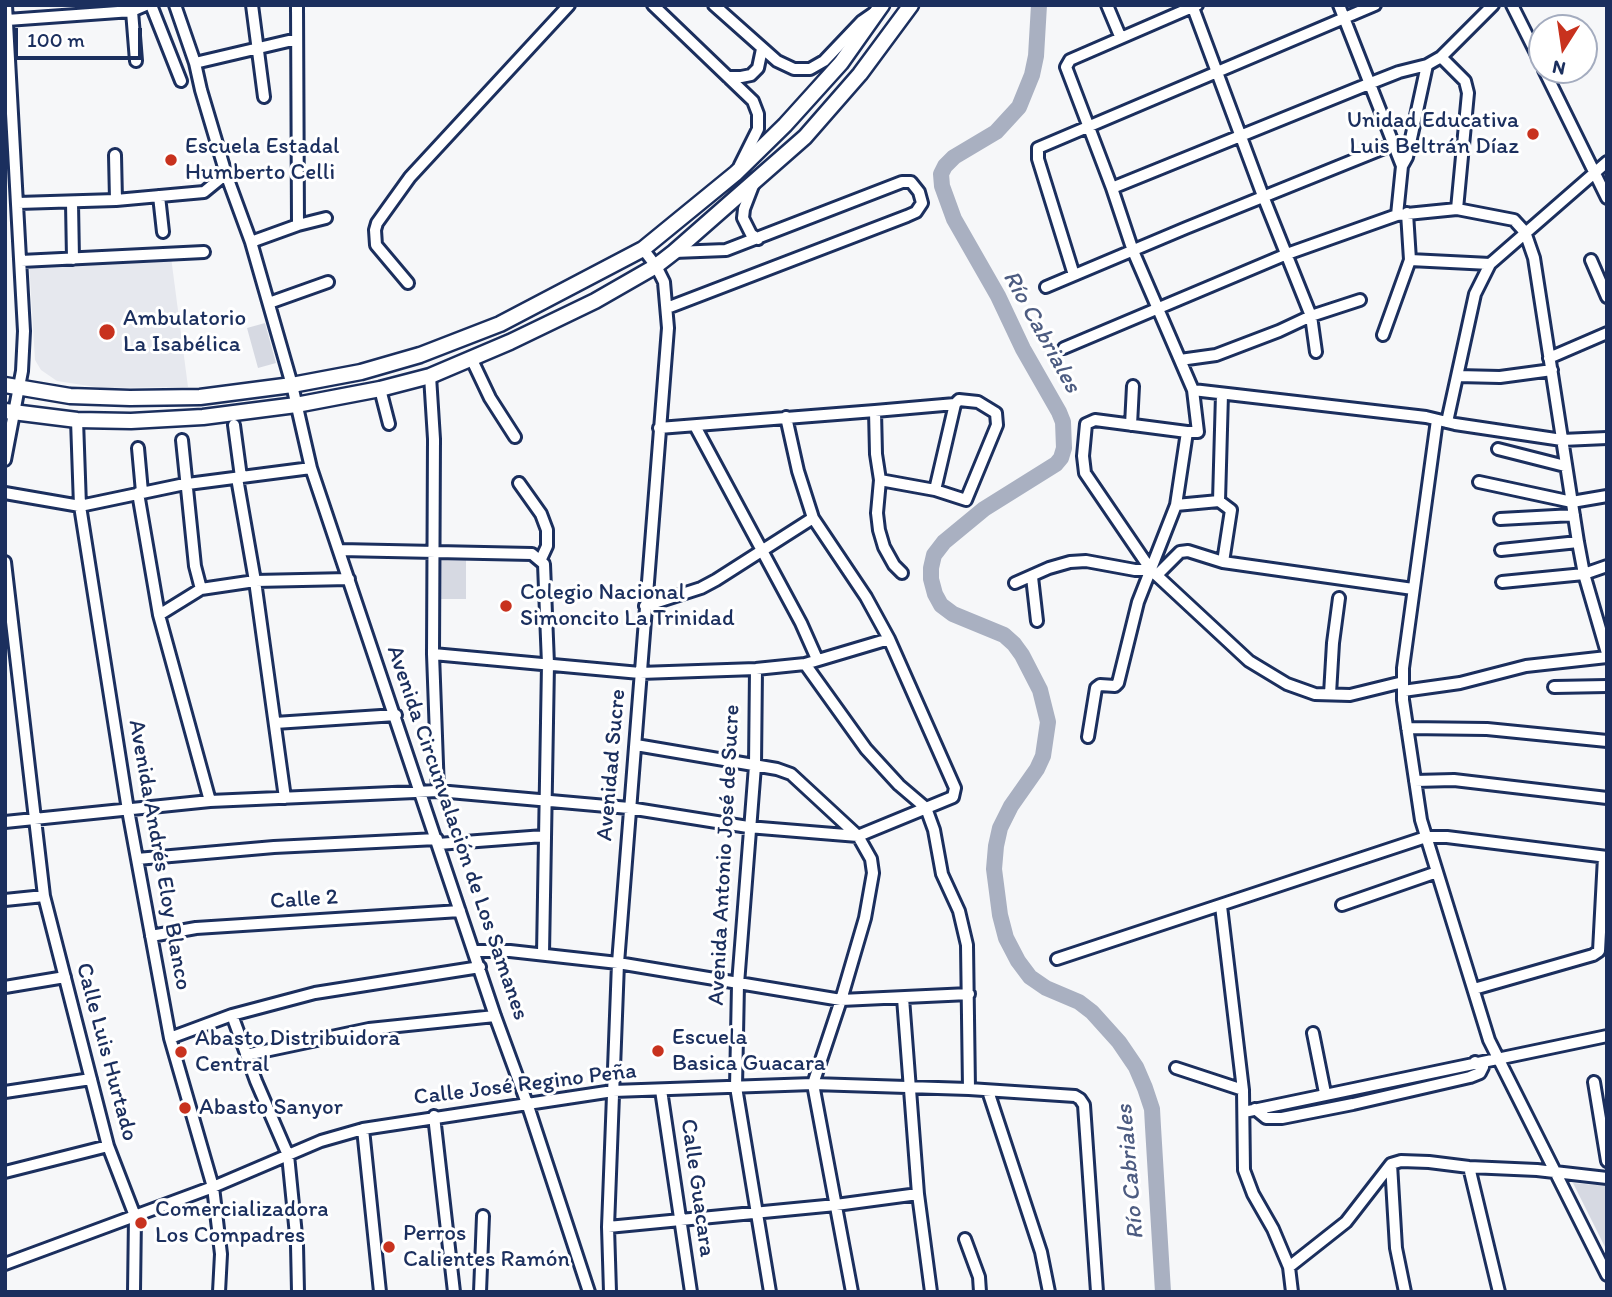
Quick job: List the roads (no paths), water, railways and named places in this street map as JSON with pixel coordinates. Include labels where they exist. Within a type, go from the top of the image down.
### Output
[{"type":"main road","points":[[10,412],[77,420],[203,417],[296,405],[380,389],[430,376],[510,342],[595,301],[656,266],[674,252],[805,137],[860,74],[911,5]]},
{"type":"main road","points":[[12,386],[70,396],[200,397],[292,385],[361,372],[420,355],[500,324],[643,249],[736,173],[785,125],[841,63],[881,7]]},
{"type":"street","points":[[6,5],[24,331],[12,386],[6,454]]},
{"type":"street","points":[[7,20],[83,9],[131,11],[149,5],[181,81]]},
{"type":"street","name":"Avenida Circunvalación de Los Samanes","points":[[175,5],[195,63],[226,174],[251,242],[269,303],[311,468],[589,1292]]},
{"type":"street","points":[[252,5],[264,97]]},
{"type":"street","points":[[297,5],[298,225]]},
{"type":"street","points":[[408,284],[376,245],[377,223],[410,177],[569,5]]},
{"type":"street","points":[[653,5],[753,101],[758,114],[758,129],[736,173]]},
{"type":"street","points":[[714,5],[777,61],[794,69],[810,69],[824,61],[862,21],[881,7]]},
{"type":"street","points":[[1107,5],[1120,36]]},
{"type":"street","points":[[1339,5],[1402,166],[1402,214],[1410,260],[1383,335]]},
{"type":"street","points":[[1074,275],[1037,151],[1040,146],[1217,74],[1375,5]]},
{"type":"street","points":[[1112,188],[1399,72],[1427,65],[1441,57],[1493,5]]},
{"type":"street","points":[[1512,5],[1528,38]]},
{"type":"street","points":[[1088,737],[1096,688],[1100,685],[1115,686],[1118,683],[1138,602],[1154,573],[1176,505],[1193,432],[1193,390],[1133,251],[1067,70],[1070,60],[1194,6],[1240,136],[1311,316],[1316,352]]},
{"type":"street","points":[[131,11],[136,61]]},
{"type":"street","points":[[195,63],[297,39]]},
{"type":"street","points":[[728,77],[751,75],[758,68],[762,48]]},
{"type":"street","points":[[1441,57],[1465,81],[1468,93],[1457,209]]},
{"type":"street","points":[[1402,166],[1407,157],[1427,65]]},
{"type":"street","points":[[1551,84],[1607,198]]},
{"type":"street","points":[[1046,287],[1394,144]]},
{"type":"street","points":[[115,155],[116,200]]},
{"type":"street","points":[[1607,162],[1490,264],[1475,294],[1457,376],[1442,421],[1413,589],[1403,686],[1421,820],[1496,1057],[1607,1275]]},
{"type":"street","points":[[18,203],[72,203],[209,191],[226,174]]},
{"type":"street","points":[[667,308],[907,216],[916,212],[922,203],[919,192],[911,182],[902,182],[726,250],[674,252]]},
{"type":"street","points":[[754,183],[743,218],[751,234],[758,239]]},
{"type":"street","points":[[159,196],[163,232]]},
{"type":"street","points":[[72,203],[73,259]]},
{"type":"street","points":[[1064,348],[1287,254],[1402,214],[1457,209],[1514,220],[1525,232],[1534,258],[1584,574],[1607,655],[1526,666],[1460,683],[1403,686],[1350,695],[1315,694],[1287,684],[1249,661],[1154,573],[1085,473],[1083,456],[1088,422],[1095,420],[1221,435]]},
{"type":"street","points":[[251,242],[326,218]]},
{"type":"street","name":"Avenidad Sucre","points":[[610,1292],[608,1227],[618,964],[668,328],[664,282],[643,249]]},
{"type":"street","points":[[20,261],[204,252]]},
{"type":"street","points":[[1410,260],[1490,264]]},
{"type":"street","points":[[1591,260],[1607,297]]},
{"type":"street","points":[[269,303],[328,282]]},
{"type":"street","points":[[1180,360],[1216,355],[1311,316],[1360,300]]},
{"type":"street","points":[[1457,376],[1500,377],[1550,364],[1606,337]]},
{"type":"street","points":[[471,358],[490,398],[515,437]]},
{"type":"street","points":[[430,376],[434,439],[433,654],[439,791]]},
{"type":"street","points":[[1131,425],[1133,386]]},
{"type":"street","points":[[380,389],[389,424]]},
{"type":"street","points":[[1193,390],[1442,421],[1562,440],[1607,438]]},
{"type":"street","points":[[1219,501],[1222,394]]},
{"type":"street","points":[[880,480],[935,490],[967,500],[997,425],[996,413],[978,402],[959,400],[955,404],[935,490]]},
{"type":"street","points":[[659,428],[955,404]]},
{"type":"street","points":[[875,411],[876,454],[880,480],[877,513],[879,530],[884,547],[902,573]]},
{"type":"street","points":[[5,822],[210,801],[439,791],[629,808],[748,827],[858,836],[953,797],[955,788],[888,639],[866,597],[813,518],[798,471],[786,417]]},
{"type":"street","name":"Avenida Andrés Eloy Blanco","points":[[77,420],[80,506],[128,810],[170,1038],[213,1187],[221,1254],[219,1292]]},
{"type":"street","points":[[234,425],[285,798]]},
{"type":"street","points":[[695,426],[801,623],[817,659]]},
{"type":"street","points":[[182,440],[195,566],[201,589]]},
{"type":"street","points":[[138,448],[140,493],[159,615],[210,801]]},
{"type":"street","points":[[1498,449],[1565,466]]},
{"type":"street","points":[[5,494],[80,506],[188,484],[311,468]]},
{"type":"street","points":[[1479,482],[1572,502],[1607,496]]},
{"type":"street","points":[[519,483],[541,514],[547,530],[547,546],[541,559],[545,573],[548,664],[544,954]]},
{"type":"street","points":[[1176,505],[1219,501],[1231,510],[1223,562]]},
{"type":"street","points":[[1500,519],[1574,514]]},
{"type":"street","points":[[645,606],[701,588],[813,518]]},
{"type":"street","points":[[1501,550],[1578,541]]},
{"type":"street","points":[[340,550],[532,554],[541,559]]},
{"type":"street","points":[[1015,583],[1070,562],[1086,561],[1154,573],[1184,551],[1223,562],[1413,589]]},
{"type":"street","name":"Calle Luis Hurtado","points":[[5,562],[44,896],[108,1146],[135,1216],[134,1292]]},
{"type":"street","points":[[1502,582],[1584,574],[1607,565]]},
{"type":"street","points":[[1032,577],[1037,621]]},
{"type":"street","points":[[159,615],[201,589],[255,581],[349,579]]},
{"type":"street","points":[[1330,694],[1339,598]]},
{"type":"street","points":[[433,654],[640,673],[756,669],[805,664],[888,639]]},
{"type":"street","points":[[805,664],[866,749],[899,785],[926,808],[934,830],[943,874],[958,911],[967,945],[969,1089]]},
{"type":"street","name":"Avenida Antonio José de Sucre","points":[[756,669],[755,766],[748,827],[738,984],[736,1087],[771,1292]]},
{"type":"street","points":[[1554,687],[1607,686]]},
{"type":"street","points":[[275,723],[396,715]]},
{"type":"street","points":[[1407,729],[1487,729],[1607,741]]},
{"type":"street","points":[[636,746],[778,769],[791,774],[858,836],[871,859],[872,880],[865,918],[813,1084],[852,1292]]},
{"type":"street","points":[[1415,781],[1454,780],[1607,798]]},
{"type":"street","points":[[137,859],[274,847],[544,836]]},
{"type":"street","points":[[1057,959],[1426,837],[1447,836],[1605,857],[1599,951],[1474,989]]},
{"type":"street","points":[[1342,905],[1437,872]]},
{"type":"street","points":[[5,900],[44,896]]},
{"type":"street","points":[[1221,905],[1243,1090],[1249,1110],[1242,1145],[1244,1170],[1289,1266],[1289,1291]]},
{"type":"street","name":"Calle 2","points":[[151,936],[196,928],[460,911]]},
{"type":"street","points":[[474,951],[544,954],[841,1000],[969,994]]},
{"type":"street","points":[[170,1038],[232,1015],[315,993],[480,967]]},
{"type":"street","points":[[5,987],[65,977]]},
{"type":"street","points":[[903,998],[918,1194],[931,1292]]},
{"type":"street","points":[[232,1015],[288,1155],[297,1244],[298,1292]]},
{"type":"street","points":[[246,1055],[369,1029],[495,1016]]},
{"type":"street","points":[[1314,1033],[1325,1093]]},
{"type":"street","points":[[1249,1110],[1607,1036]]},
{"type":"street","points":[[1249,1110],[1266,1118],[1282,1118],[1353,1104],[1470,1077],[1480,1073],[1483,1068],[1475,1062]]},
{"type":"street","points":[[1176,1068],[1243,1090]]},
{"type":"street","points":[[5,1093],[91,1079]]},
{"type":"street","points":[[1594,1082],[1607,1161]]},
{"type":"street","name":"Calle José Regino Peña","points":[[5,1264],[213,1187],[321,1141],[363,1129],[613,1091],[813,1084],[969,1089],[1075,1096],[1084,1105],[1097,1292]]},
{"type":"street","name":"Calle Guacara","points":[[661,1090],[691,1292]]},
{"type":"street","points":[[988,1091],[1041,1252],[1049,1292]]},
{"type":"street","points":[[435,1116],[454,1292]]},
{"type":"street","points":[[363,1129],[380,1292]]},
{"type":"street","points":[[5,1172],[108,1146]]},
{"type":"street","points":[[1289,1266],[1346,1222],[1391,1164],[1410,1161],[1555,1171],[1607,1178]]},
{"type":"street","points":[[1391,1164],[1396,1248],[1405,1292]]},
{"type":"street","points":[[1469,1167],[1499,1292]]},
{"type":"street","points":[[608,1227],[756,1214],[918,1194]]},
{"type":"street","points":[[480,1292],[483,1216]]},
{"type":"street","points":[[965,1239],[979,1278],[980,1292]]},
{"type":"waterway","name":"Río Cabriales","points":[[1039,5],[1036,56],[1032,75],[1019,107],[996,132],[954,157],[941,174],[942,186],[954,219],[1059,412],[1063,422],[1064,448],[1056,464],[984,509],[944,542],[934,555],[931,579],[941,605],[953,614],[1004,635],[1014,644],[1040,690],[1048,722],[1043,756],[1011,806],[1000,828],[996,846],[994,869],[1000,915],[1006,938],[1030,977],[1046,988],[1079,1002],[1092,1012],[1119,1042],[1136,1067],[1152,1109],[1163,1292]]},
{"type":"place","name":"Unidad Educativa Luis Beltrán Díaz","points":[[1533,134]]},
{"type":"place","name":"Escuela Estadal Humberto Celli","points":[[171,160]]},
{"type":"place","name":"Ambulatorio La Isabélica","points":[[107,332]]},
{"type":"place","name":"Colegio Nacional Simoncito La Trinidad","points":[[506,606]]},
{"type":"place","name":"Escuela Basica Guacara","points":[[658,1051]]},
{"type":"place","name":"Abasto Distribuidora Central","points":[[181,1052]]},
{"type":"place","name":"Abasto Sanyor","points":[[185,1108]]},
{"type":"place","name":"Comercializadora Los Compadres","points":[[141,1223]]},
{"type":"place","name":"Perros Calientes Ramón","points":[[389,1247]]}]
